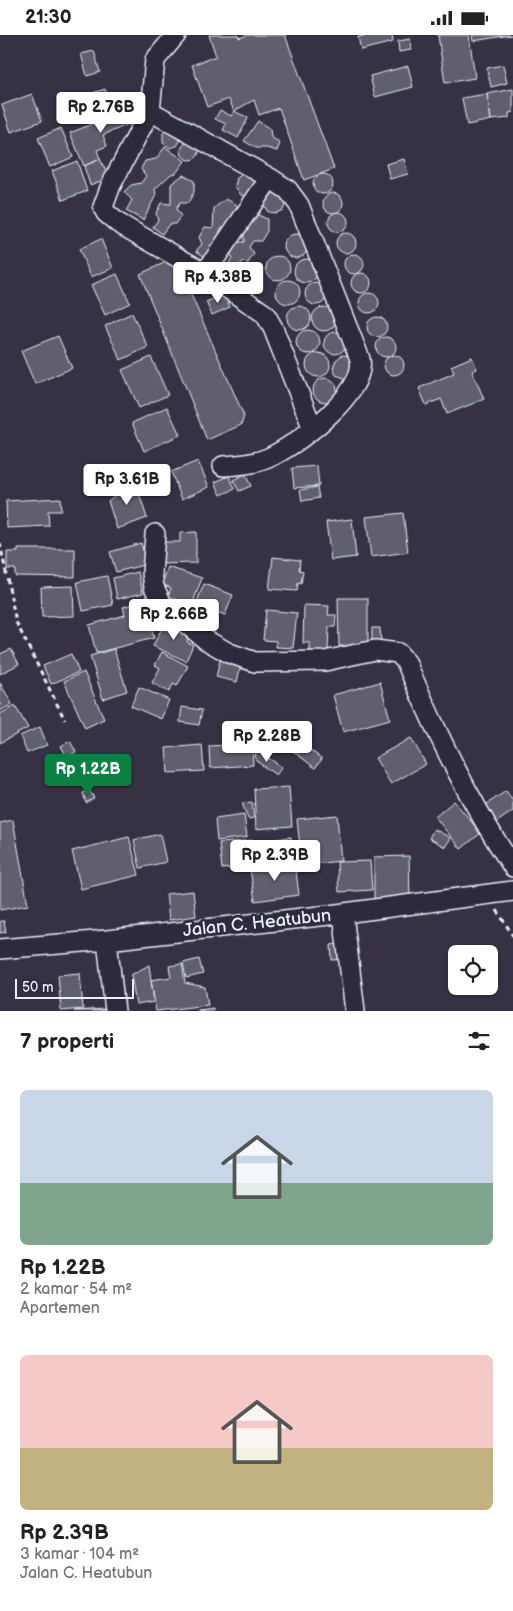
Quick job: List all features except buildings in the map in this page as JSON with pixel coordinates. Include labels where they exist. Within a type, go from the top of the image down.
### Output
[{"type":"street","points":[[176,35],[155,60],[150,111],[111,185],[105,199],[104,210],[118,223],[205,273],[265,314],[273,328],[313,429]]},
{"type":"street","points":[[150,111],[288,190],[299,205],[362,366],[357,381],[339,404],[313,429],[295,442],[268,458],[241,465],[223,466]]},
{"type":"street","points":[[205,273],[270,178]]},
{"type":"street","points":[[155,534],[152,573],[154,587],[162,604],[206,640],[229,653],[255,662],[325,661],[375,650],[398,653],[406,662],[437,734],[482,821],[513,867]]},
{"type":"street","name":"Jalan C. Heatubun","points":[[0,949],[106,940],[343,914],[513,891]]},
{"type":"street","points":[[343,914],[355,1011]]},
{"type":"street","points":[[106,940],[114,1011]]},
{"type":"path","points":[[0,543],[16,622],[65,720]]},
{"type":"path","points":[[487,894],[513,935]]}]
